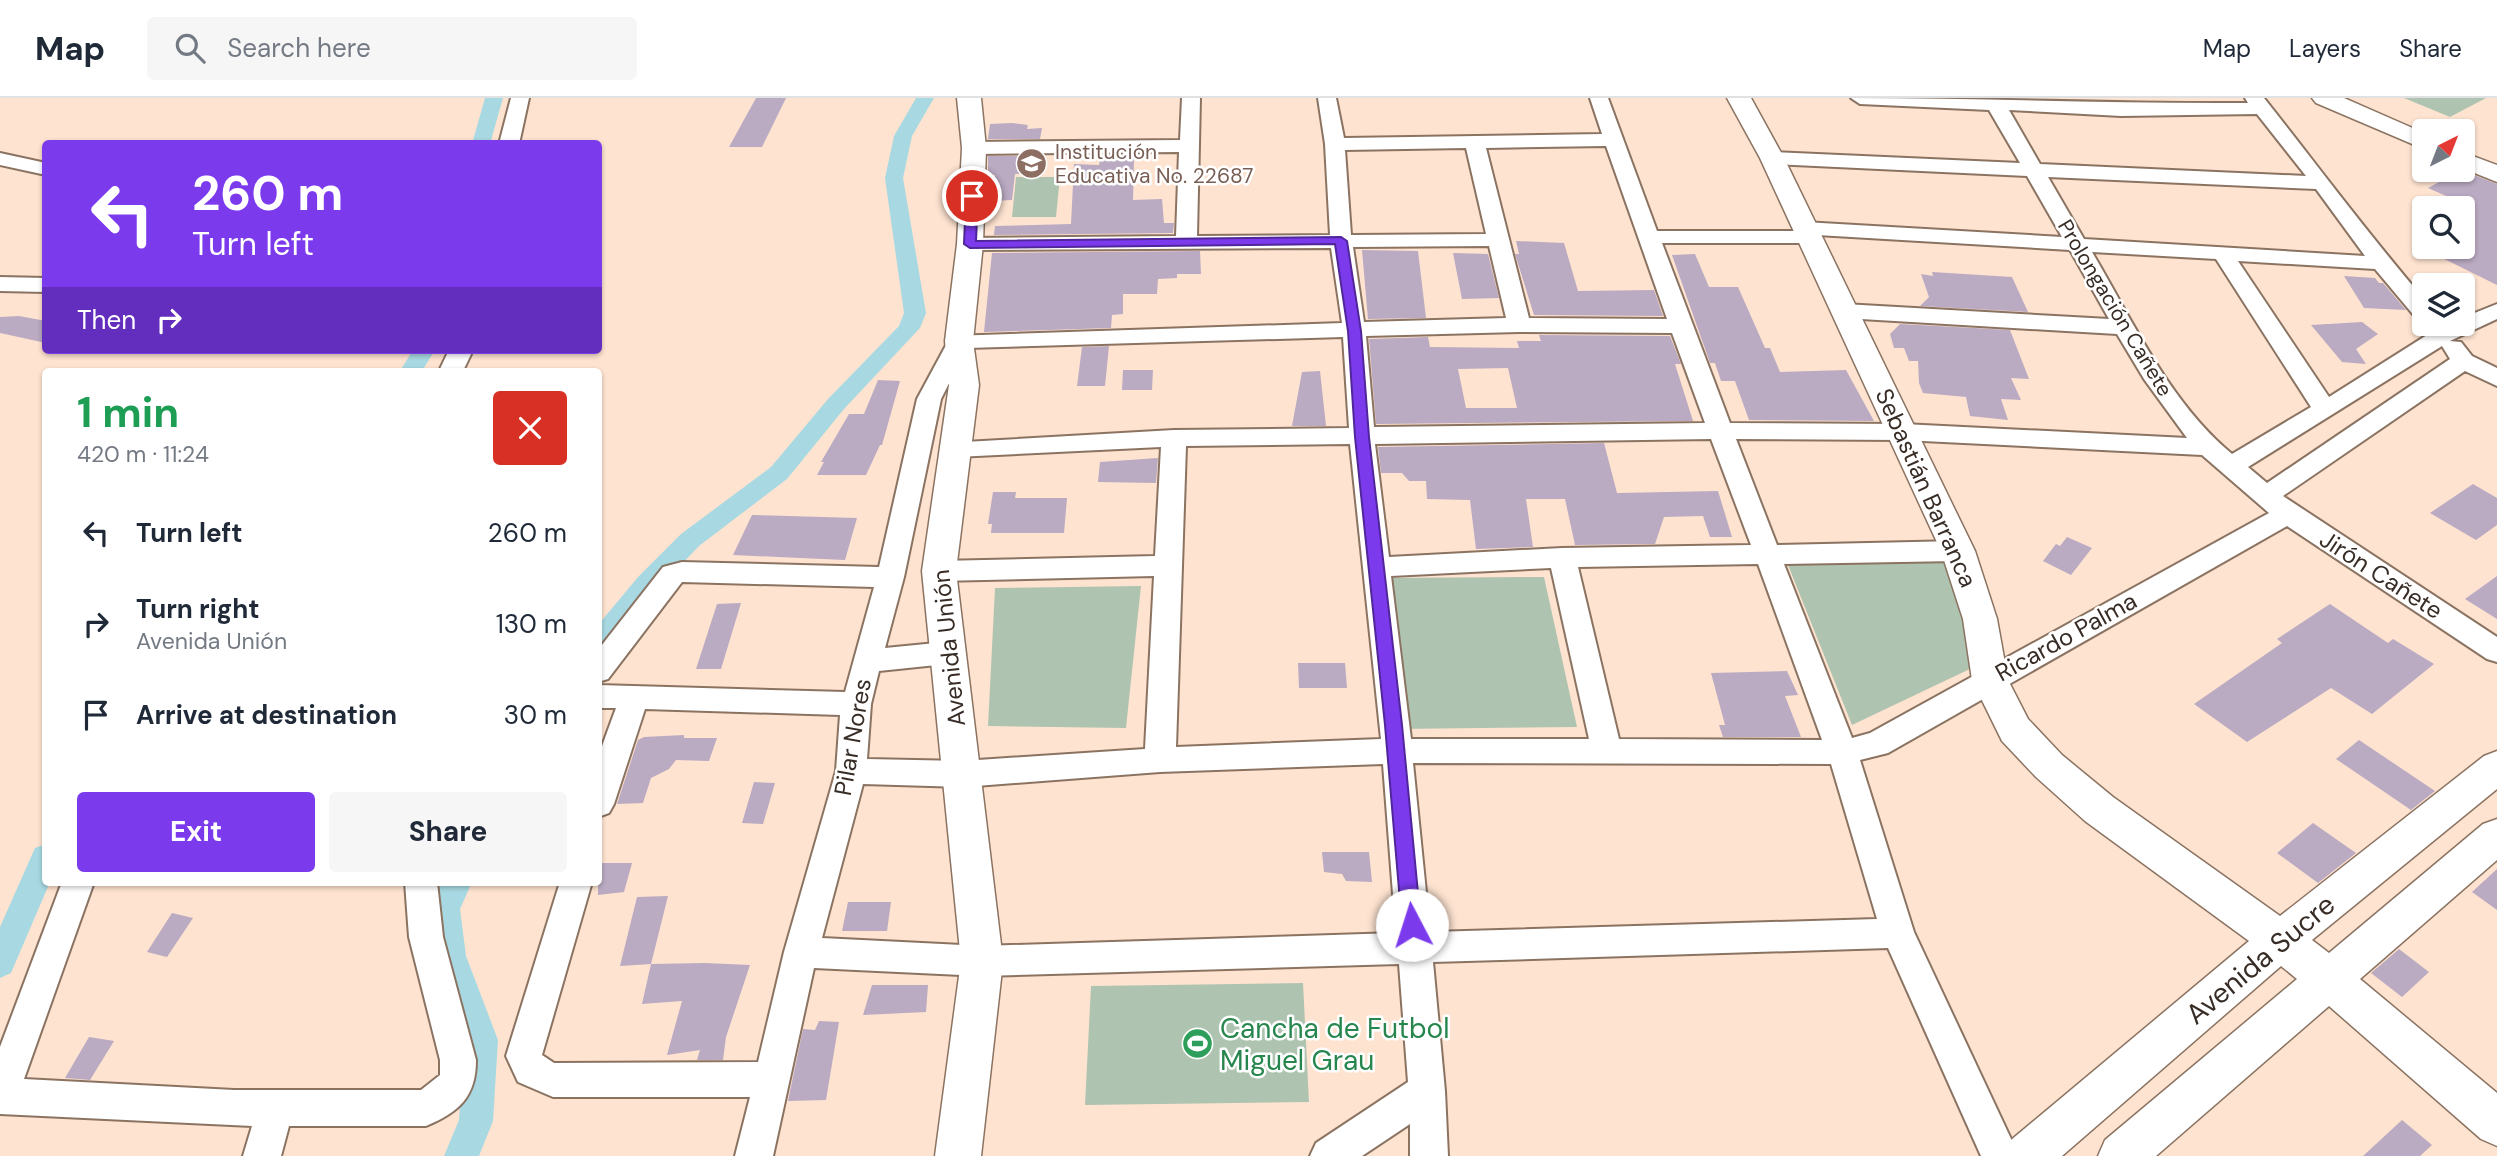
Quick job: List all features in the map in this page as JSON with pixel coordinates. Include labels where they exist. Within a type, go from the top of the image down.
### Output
[{"type":"street","points":[[510,140],[520,98]]},
{"type":"street","name":"Avenida Unión","points":[[958,1156],[982,961],[939,571],[964,385],[959,341],[970,244],[974,148],[969,98]]},
{"type":"street","points":[[1186,241],[1187,146],[1191,98]]},
{"type":"street","points":[[1327,98],[1335,144],[1341,241],[1354,331],[1362,437],[1396,751],[1427,1091],[1429,1156]]},
{"type":"street","points":[[1599,98],[1681,326],[1842,752],[1898,933],[2000,1156]]},
{"type":"street","name":"Sebastián Barranca","points":[[1739,98],[1772,158],[1958,551],[1980,619],[1990,680],[2015,730],[2049,766],[2099,809],[2281,940],[2497,1123]]},
{"type":"street","points":[[1860,98],[2117,104],[2257,103],[2412,299]]},
{"type":"street","points":[[2324,98],[2412,137]]},
{"type":"street","name":"Prolongación Cañete","points":[[1994,101],[2123,327],[2174,407],[2208,447],[2277,505]]},
{"type":"street","points":[[1335,144],[1615,140]]},
{"type":"street","points":[[1475,144],[1519,325]]},
{"type":"street","points":[[974,148],[1187,146]]},
{"type":"street","points":[[1772,158],[2321,183]]},
{"type":"street","points":[[0,159],[42,168]]},
{"type":"street","points":[[2475,165],[2497,174]]},
{"type":"street","points":[[1650,237],[1806,233],[2078,245],[2381,263]]},
{"type":"street","points":[[970,244],[1498,240]]},
{"type":"street","points":[[2223,254],[2325,410]]},
{"type":"street","points":[[0,284],[42,285]]},
{"type":"street","points":[[2475,318],[2497,311]]},
{"type":"street","points":[[1844,312],[2123,327]]},
{"type":"street","points":[[959,341],[1519,325],[1681,326]]},
{"type":"street","points":[[2232,465],[2325,410],[2428,336]]},
{"type":"street","points":[[2444,336],[2464,361],[2497,378]]},
{"type":"street","name":"Pilar Nores","points":[[754,1156],[801,952],[851,771],[856,704],[890,577],[929,399],[959,341]]},
{"type":"street","name":"Ricardo Palma","points":[[851,771],[963,774],[1160,760],[1396,751],[1842,752],[1877,744],[1990,680],[2277,505],[2464,361]]},
{"type":"street","points":[[956,449],[1174,438],[1721,431],[1903,432],[2208,447]]},
{"type":"street","points":[[1160,760],[1174,438]]},
{"type":"street","name":"Jirón Cañete","points":[[2277,505],[2497,651]]},
{"type":"street","points":[[1377,567],[1562,558],[1958,551]]},
{"type":"street","points":[[1562,558],[1607,753]]},
{"type":"street","points":[[939,571],[1168,566]]},
{"type":"street","points":[[602,666],[673,574],[682,572],[890,577]]},
{"type":"street","points":[[867,661],[946,653]]},
{"type":"street","points":[[602,696],[856,704]]},
{"type":"street","points":[[602,792],[634,698]]},
{"type":"street","name":"Avenida Sucre","points":[[2027,1156],[2281,940],[2497,768]]},
{"type":"street","points":[[2122,1156],[2497,836]]},
{"type":"street","points":[[77,886],[0,1095],[275,1108],[426,1108],[458,1082],[458,1060],[426,937],[421,886]]},
{"type":"street","points":[[575,886],[524,1056],[531,1070],[553,1080],[773,1079]]},
{"type":"street","points":[[801,952],[982,961],[1414,950],[1898,933]]},
{"type":"street","points":[[1329,1156],[1427,1091]]},
{"type":"street","points":[[262,1156],[275,1108]]},
{"type":"green space","points":[[2404,98],[2486,98],[2450,117]]},
{"type":"green space","points":[[1016,177],[1060,177],[1056,217],[1012,217]]},
{"type":"green space","points":[[1946,560],[1971,632],[1972,668],[1852,725],[1788,565]]},
{"type":"green space","points":[[1544,577],[1577,727],[1397,729],[1379,578]]},
{"type":"green space","points":[[1141,586],[1126,728],[988,726],[995,588]]},
{"type":"green space","name":"Cancha de Futbol Miguel Grau","points":[[1303,983],[1309,1102],[1085,1105],[1091,986]]},
{"type":"building","points":[[756,98],[786,98],[762,147],[729,147]]},
{"type":"building","points":[[990,124],[1028,125],[1027,129],[1042,128],[1040,139],[988,139]]},
{"type":"building","points":[[988,156],[1038,156],[1036,173],[1015,174],[1012,200],[993,201],[995,175],[988,175]]},
{"type":"building","points":[[1134,159],[1133,200],[1162,199],[1164,223],[1174,223],[1173,233],[994,235],[995,226],[1071,224],[1074,164],[1099,165],[1100,160]]},
{"type":"building","points":[[2475,175],[2497,184],[2497,285],[2444,259],[2475,259],[2475,196],[2446,196],[2428,188],[2439,182],[2475,182]]},
{"type":"building","points":[[1516,241],[1564,243],[1578,291],[1654,290],[1663,316],[1534,315],[1515,254],[1519,254]]},
{"type":"building","points":[[1362,250],[1418,251],[1426,318],[1368,319]]},
{"type":"building","points":[[1200,251],[1201,274],[1177,274],[1177,278],[1158,279],[1157,294],[1123,294],[1123,314],[1112,315],[1111,328],[984,332],[992,253]]},
{"type":"building","points":[[1453,253],[1488,254],[1499,298],[1462,299]]},
{"type":"building","points":[[1695,254],[1709,287],[1738,287],[1765,348],[1770,348],[1780,372],[1846,370],[1874,421],[1749,420],[1735,381],[1721,381],[1715,363],[1710,363],[1672,255]]},
{"type":"building","points":[[1932,272],[2012,277],[2028,312],[1920,306],[1929,297],[1921,274],[1933,276]]},
{"type":"building","points":[[2344,276],[2375,278],[2379,283],[2383,283],[2406,310],[2364,308]]},
{"type":"building","points":[[19,316],[42,320],[42,342],[0,333],[0,317]]},
{"type":"building","points":[[2362,322],[2378,334],[2356,349],[2366,364],[2342,362],[2311,325]]},
{"type":"building","points":[[1900,324],[2010,330],[2029,379],[2011,378],[2021,400],[2001,399],[2008,420],[1970,416],[1966,397],[1923,393],[1919,383],[1918,361],[1909,361],[1904,348],[1894,348],[1890,334]]},
{"type":"building","points":[[1539,335],[1670,336],[1681,364],[1675,364],[1693,421],[1376,424],[1369,339],[1428,337],[1430,347],[1519,348],[1517,341],[1541,341]],"holes":[[[1508,368],[1517,408],[1466,408],[1458,369]]]},
{"type":"building","points":[[1109,346],[1105,386],[1077,386],[1082,347]]},
{"type":"building","points":[[1123,370],[1153,370],[1152,390],[1122,390]]},
{"type":"building","points":[[1320,371],[1326,426],[1292,426],[1302,372]]},
{"type":"building","points":[[878,380],[900,381],[882,445],[866,475],[817,475],[824,462],[821,462],[849,414],[864,414]]},
{"type":"building","points":[[1604,443],[1617,493],[1718,491],[1732,537],[1710,537],[1703,516],[1664,517],[1655,544],[1575,545],[1565,499],[1526,499],[1533,547],[1476,549],[1470,500],[1427,499],[1426,481],[1409,481],[1402,473],[1381,473],[1378,447]]},
{"type":"building","points":[[1158,458],[1156,483],[1098,482],[1100,462]]},
{"type":"building","points":[[2473,484],[2497,498],[2497,525],[2476,540],[2430,513]]},
{"type":"building","points":[[993,492],[1016,492],[1015,498],[1067,498],[1064,533],[991,533],[992,524],[988,524]]},
{"type":"building","points":[[752,515],[857,518],[845,560],[733,555]]},
{"type":"building","points":[[2067,537],[2092,548],[2071,575],[2043,561],[2056,544],[2060,546]]},
{"type":"building","points":[[2497,576],[2497,619],[2465,599]]},
{"type":"building","points":[[741,603],[721,669],[696,669],[717,604]]},
{"type":"building","points":[[2330,604],[2388,643],[2393,639],[2434,664],[2372,714],[2331,688],[2247,742],[2194,704],[2282,643],[2277,639]]},
{"type":"building","points":[[1298,663],[1345,663],[1347,688],[1299,688]]},
{"type":"building","points":[[1787,671],[1798,695],[1785,696],[1801,737],[1723,737],[1719,725],[1725,725],[1711,673]]},
{"type":"building","points":[[684,735],[684,738],[717,738],[709,761],[676,760],[669,769],[651,778],[643,803],[617,804],[638,740],[644,737]]},
{"type":"building","points":[[2359,740],[2435,791],[2411,810],[2336,759]]},
{"type":"building","points":[[754,782],[775,783],[763,824],[742,823]]},
{"type":"building","points":[[2313,823],[2356,853],[2318,883],[2277,853]]},
{"type":"building","points":[[1322,852],[1369,852],[1372,882],[1346,881],[1342,874],[1324,872]]},
{"type":"building","points":[[602,863],[632,863],[624,892],[598,895],[598,886],[602,886]]},
{"type":"building","points":[[2497,869],[2497,910],[2472,892]]},
{"type":"building","points":[[668,896],[651,964],[620,966],[637,897]]},
{"type":"building","points":[[848,902],[891,902],[887,931],[842,931]]},
{"type":"building","points":[[172,913],[193,918],[167,957],[147,952]]},
{"type":"building","points":[[2399,949],[2429,972],[2402,997],[2371,973]]},
{"type":"building","points":[[651,964],[750,965],[726,1037],[723,1060],[697,1060],[700,1050],[667,1055],[682,1001],[642,1004]]},
{"type":"building","points":[[872,985],[928,985],[926,1012],[863,1015]]},
{"type":"building","points":[[819,1021],[839,1022],[826,1100],[788,1101],[803,1029],[815,1030]]},
{"type":"building","points":[[89,1037],[114,1041],[90,1080],[65,1078]]},
{"type":"building","points":[[2402,1120],[2432,1145],[2420,1156],[2363,1156]]},
{"type":"waterway","points":[[482,140],[494,98]]},
{"type":"waterway","points":[[602,639],[647,584],[690,540],[779,473],[836,404],[909,328],[915,313],[894,178],[903,136],[925,98]]},
{"type":"waterway","points":[[413,368],[422,354]]},
{"type":"waterway","points":[[0,963],[42,866]]},
{"type":"waterway","points":[[455,886],[445,909],[450,956],[481,1040],[476,1121],[461,1156]]},
{"type":"place","name":"Institución Educativa No. 22687","points":[[1032,164]]},
{"type":"place","name":"Cancha de Futbol Miguel Grau","points":[[1197,1044]]},
{"type":"route","points":[[972,196],[970,244],[1341,241],[1354,331],[1362,437],[1394,725],[1412,925]]}]
